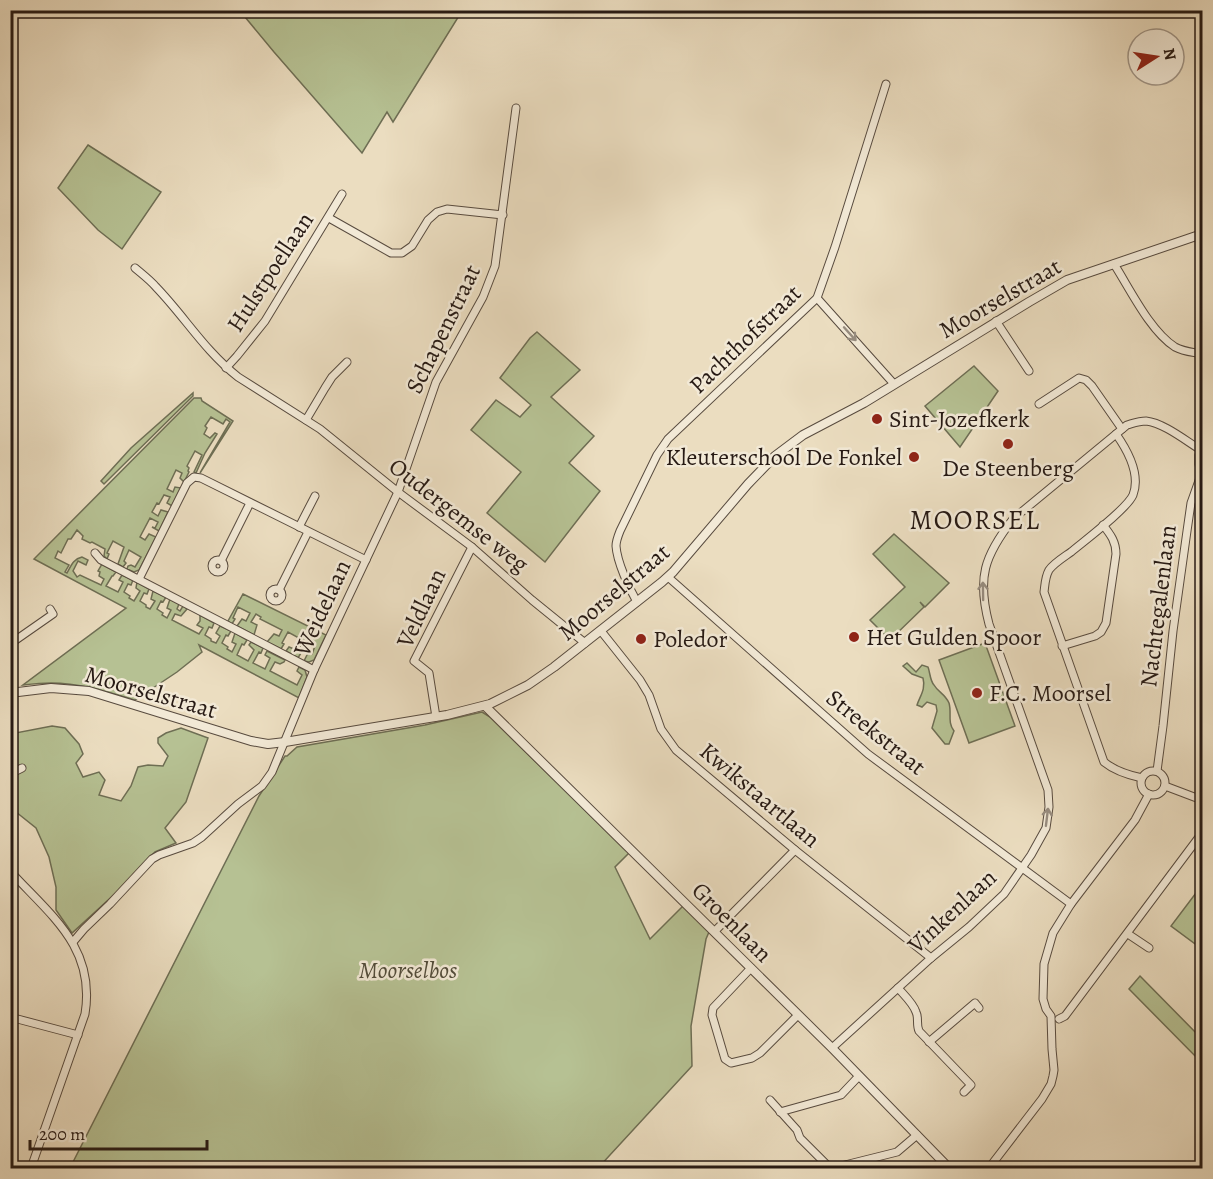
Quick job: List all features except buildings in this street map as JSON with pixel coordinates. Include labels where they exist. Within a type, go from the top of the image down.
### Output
[{"type":"street","name":"Pachthofstraat","points":[[637,602],[620,562],[616,548],[617,540],[657,454],[668,440],[817,298],[886,84]]},
{"type":"street","name":"Schapenstraat","points":[[398,492],[436,382],[483,297],[495,266],[516,108]]},
{"type":"street","name":"Hulstpoellaan","points":[[226,368],[265,321],[342,195]]},
{"type":"street","points":[[329,218],[391,253],[402,253],[412,246],[428,220],[437,212],[447,209],[503,215]]},
{"type":"street","name":"Moorselstraat","points":[[10,693],[51,688],[83,690],[251,741],[268,744],[436,717],[485,706],[535,680],[668,577],[748,484],[786,447],[811,430],[857,406],[1067,280],[1201,236]]},
{"type":"street","points":[[1114,264],[1161,336],[1177,348],[1203,354]]},
{"type":"street","name":"Oudergemse weg","points":[[135,268],[156,286],[226,368],[320,429],[398,492],[472,547],[585,643]]},
{"type":"street","points":[[817,298],[894,384]]},
{"type":"street","points":[[996,321],[1029,371]]},
{"type":"street","points":[[306,420],[332,377],[347,363]]},
{"type":"street","points":[[1039,404],[1079,378],[1086,380],[1092,386],[1119,432],[1134,469],[1135,483],[1132,496],[1124,507],[1050,569],[1045,580],[1044,592],[1104,762],[1122,773],[1142,778]]},
{"type":"street","name":"Vinkenlaan","points":[[832,1048],[1004,894],[1046,828],[1049,807],[1048,790],[984,606],[982,584],[988,557],[999,537],[1013,519],[1127,425],[1148,421],[1161,425],[1202,449]]},
{"type":"street","name":"Nachtegalenlaan","points":[[1156,771],[1188,522],[1191,503],[1202,475],[1199,455],[1202,449]]},
{"type":"street","points":[[139,579],[187,483],[196,477],[366,560]]},
{"type":"street","name":"Weidelaan","points":[[73,942],[154,857],[199,839],[262,786],[272,772],[314,670],[398,492]]},
{"type":"street","points":[[299,527],[315,496]]},
{"type":"street","points":[[221,561],[250,503]]},
{"type":"street","points":[[1062,646],[1095,636],[1107,623],[1116,547],[1113,537],[1103,525]]},
{"type":"street","points":[[279,590],[308,532]]},
{"type":"street","name":"Veldlaan","points":[[436,717],[429,673],[414,661],[472,547]]},
{"type":"street","points":[[95,553],[101,560],[314,670]]},
{"type":"street","name":"Streekstraat","points":[[668,577],[868,754],[1071,904]]},
{"type":"street","points":[[10,644],[53,614],[50,609]]},
{"type":"street","name":"Kwikstaartlaan","points":[[601,631],[640,680],[649,695],[661,729],[676,750],[795,850],[931,958]]},
{"type":"street","name":"Groenlaan","points":[[485,706],[715,931],[949,1168]]},
{"type":"street","points":[[10,774],[22,768]]},
{"type":"street","points":[[1156,771],[1165,778],[1165,786],[1159,793],[1149,794],[1142,786],[1142,778],[1148,772],[1156,771]]},
{"type":"street","points":[[1165,786],[1203,800]]},
{"type":"street","points":[[1055,1018],[1046,1009],[1043,999],[1044,964],[1053,933],[1071,904],[1135,820],[1149,794]]},
{"type":"street","points":[[1055,1018],[1065,1016],[1203,833]]},
{"type":"street","points":[[715,931],[795,850]]},
{"type":"street","points":[[10,871],[65,930],[83,963],[86,981],[86,1007],[78,1035],[31,1168]]},
{"type":"street","points":[[1128,934],[1149,948]]},
{"type":"street","points":[[751,968],[713,1008],[712,1015],[725,1059],[731,1062],[752,1058],[760,1053],[798,1015]]},
{"type":"street","points":[[898,988],[915,1009],[917,1027],[970,1085],[964,1092]]},
{"type":"street","points":[[929,1042],[975,1003],[979,1008]]},
{"type":"street","points":[[10,1017],[78,1035]]},
{"type":"street","points":[[988,1168],[1042,1100],[1051,1084],[1054,1070],[1052,1041],[1055,1018]]},
{"type":"street","points":[[780,1112],[841,1095],[859,1076]]},
{"type":"street","points":[[770,1100],[797,1130],[800,1138],[831,1168],[897,1152],[917,1135]]},
{"type":"green space","points":[[240,11],[462,11],[393,122],[387,112],[362,153]]},
{"type":"green space","points":[[88,145],[161,192],[122,249],[98,230],[58,188]]},
{"type":"green space","points":[[537,332],[580,370],[551,397],[594,436],[569,463],[600,491],[545,562],[487,513],[521,472],[471,430],[496,400],[520,417],[531,405],[500,378]]},
{"type":"green space","points":[[974,366],[998,391],[960,447],[925,406]]},
{"type":"green space","points":[[193,393],[193,396],[104,484],[101,481],[131,448]]},
{"type":"green space","points":[[194,398],[201,398],[202,401],[233,421],[200,473],[230,422],[226,419],[223,424],[211,417],[205,426],[207,428],[204,434],[210,438],[215,433],[217,434],[196,473],[194,472],[202,455],[195,451],[187,466],[189,472],[184,482],[180,478],[182,473],[176,470],[167,489],[173,492],[175,487],[181,488],[172,506],[167,503],[170,497],[164,495],[152,512],[158,516],[161,510],[168,512],[159,531],[152,527],[155,528],[158,522],[150,518],[140,537],[145,540],[149,534],[156,537],[139,570],[134,572],[127,569],[131,565],[135,567],[141,557],[129,550],[123,567],[118,564],[124,547],[113,541],[107,553],[109,554],[107,559],[104,556],[105,549],[82,539],[83,536],[77,530],[71,539],[68,539],[61,553],[58,551],[55,558],[69,565],[65,572],[67,573],[76,559],[82,557],[88,560],[86,565],[78,561],[73,571],[77,577],[80,575],[101,585],[104,579],[99,576],[98,571],[102,564],[116,572],[106,586],[118,592],[123,582],[119,580],[122,575],[133,580],[124,592],[134,601],[140,591],[136,588],[137,582],[149,589],[140,601],[150,609],[155,601],[151,599],[153,591],[166,597],[157,609],[167,618],[171,610],[167,608],[170,599],[179,604],[177,609],[180,611],[183,606],[187,609],[181,616],[175,614],[172,620],[199,634],[203,628],[197,625],[200,615],[214,623],[205,635],[211,641],[216,643],[220,636],[216,633],[220,626],[231,631],[222,643],[232,652],[236,644],[232,642],[235,633],[247,640],[244,645],[242,644],[237,655],[248,661],[254,650],[249,645],[251,642],[263,648],[253,663],[265,669],[270,658],[265,655],[267,651],[285,660],[280,664],[275,662],[270,671],[297,685],[302,675],[297,671],[299,667],[305,670],[307,677],[299,698],[199,645],[202,652],[135,700],[72,685],[51,683],[23,685],[126,608],[34,559]]},
{"type":"green space","points":[[894,534],[949,583],[925,607],[920,602],[924,607],[890,640],[870,620],[905,587],[873,554]]},
{"type":"green space","points":[[243,594],[326,635],[314,660],[304,661],[308,653],[312,654],[315,646],[304,640],[298,651],[301,653],[298,658],[286,651],[289,647],[294,649],[299,638],[288,632],[281,649],[267,642],[274,634],[279,636],[282,630],[260,619],[261,617],[256,614],[251,622],[257,625],[254,635],[237,626],[242,619],[246,621],[250,613],[238,607],[232,624],[228,621]]},
{"type":"green space","name":"F.C. Moorsel","points":[[985,643],[1015,726],[969,743],[939,660]]},
{"type":"green space","points":[[907,663],[916,672],[922,665],[928,667],[937,690],[946,697],[954,731],[949,744],[945,744],[932,728],[937,711],[936,705],[927,702],[922,707],[917,705],[924,682],[923,678],[912,674],[903,666]]},
{"type":"green space","name":"Moorselbos","points":[[482,712],[490,717],[629,853],[615,867],[650,939],[683,906],[709,932],[691,1026],[692,1066],[598,1168],[70,1168],[259,796],[285,756],[297,747],[425,725]]},
{"type":"green space","points":[[52,726],[65,728],[79,744],[83,754],[76,763],[83,777],[99,772],[105,780],[99,795],[121,801],[131,786],[138,767],[163,766],[168,756],[158,743],[158,738],[181,728],[208,738],[186,802],[165,828],[176,843],[155,852],[118,891],[72,933],[56,910],[56,887],[49,857],[36,828],[11,808],[10,734]]},
{"type":"green space","points":[[1202,885],[1202,949],[1171,926]]},
{"type":"green space","points":[[1140,976],[1202,1039],[1202,1063],[1129,989]]},
{"type":"place","name":"Sint-Jozefkerk","points":[[877,419]]},
{"type":"place","name":"De Steenberg","points":[[1008,444]]},
{"type":"place","name":"Kleuterschool De Fonkel","points":[[914,457]]},
{"type":"place","name":"Het Gulden Spoor","points":[[854,637]]},
{"type":"place","name":"Poledor","points":[[641,639]]},
{"type":"place","name":"F.C. Moorsel","points":[[977,693]]},
{"type":"district","name":"MOORSEL","points":[[975,520]]}]
